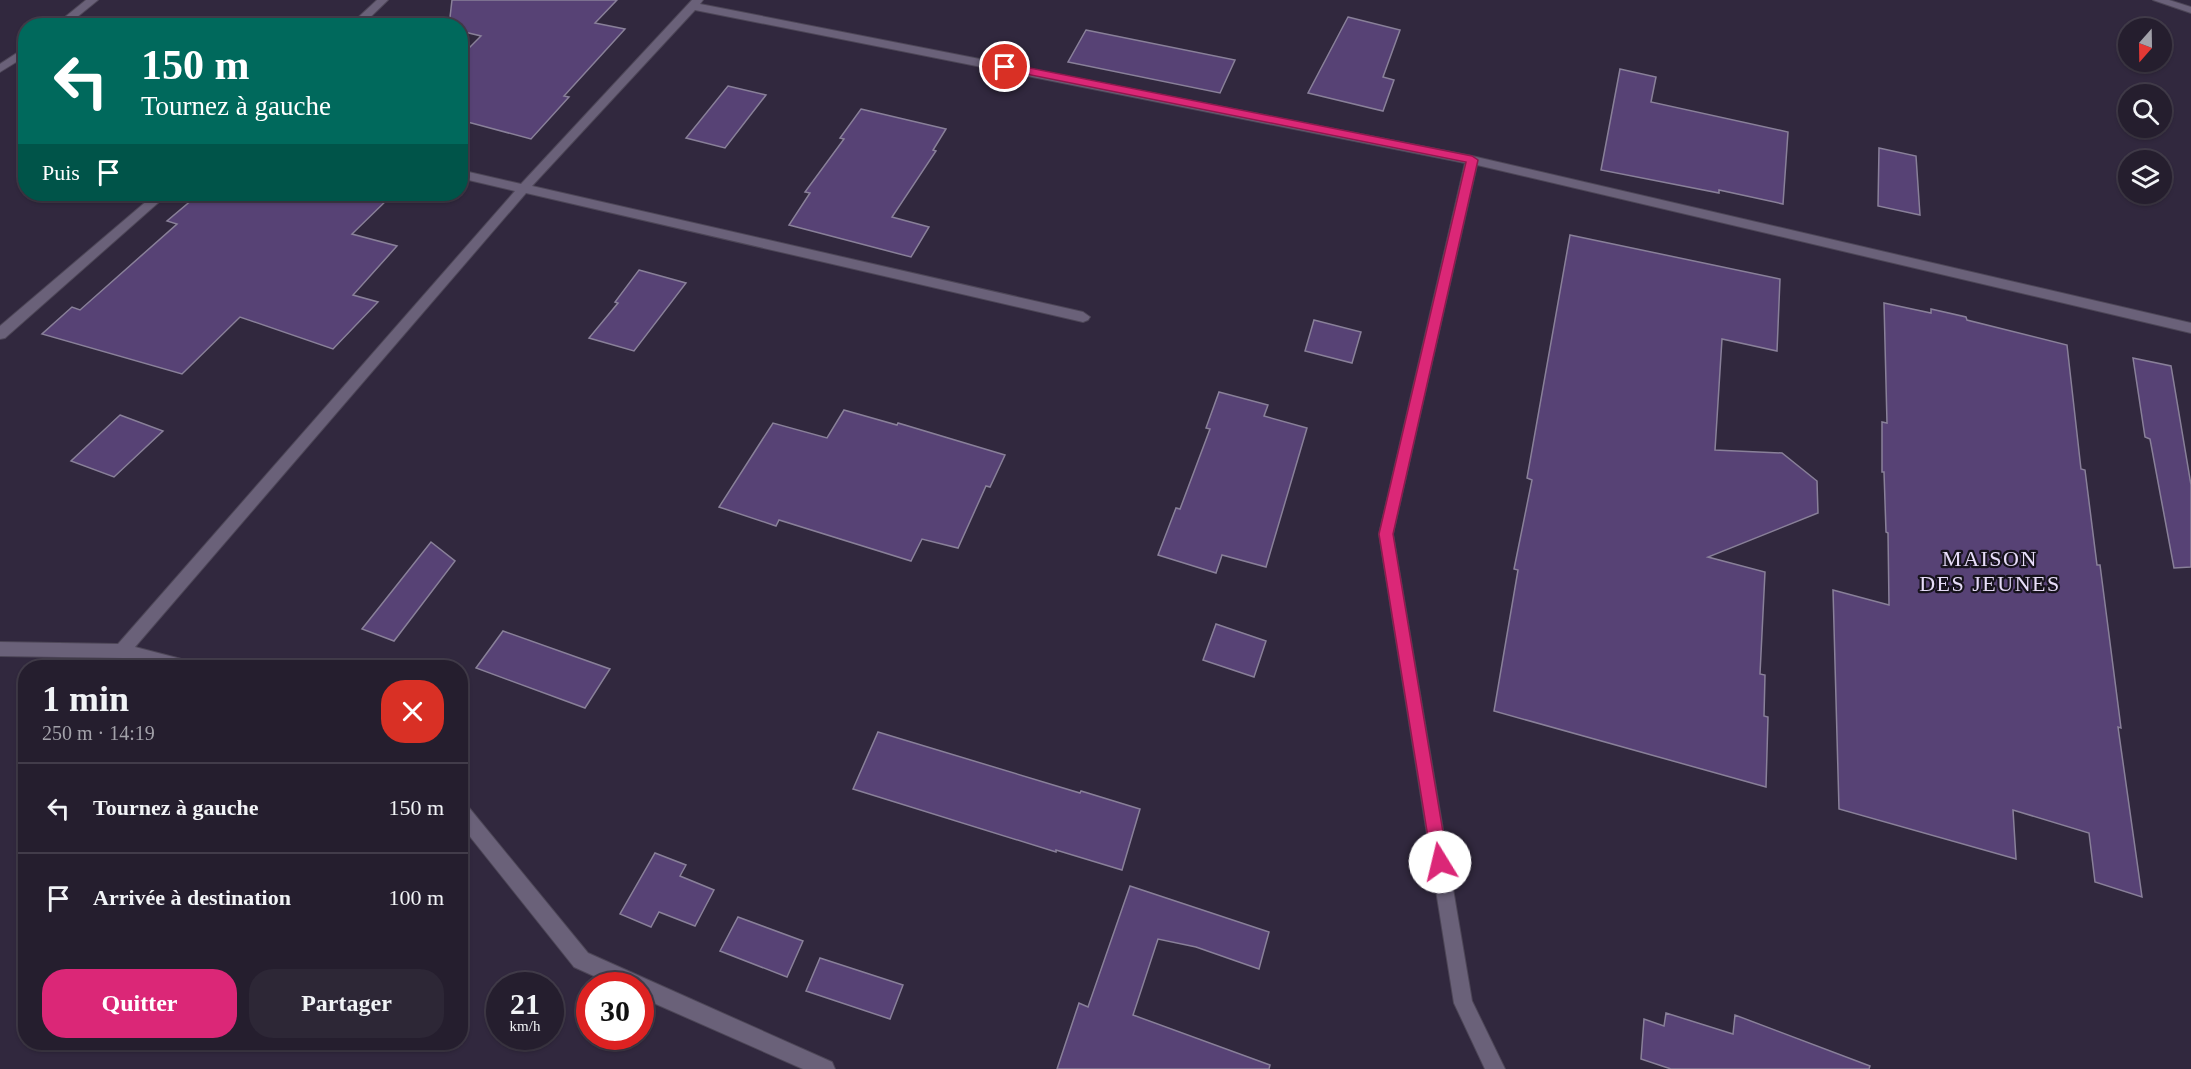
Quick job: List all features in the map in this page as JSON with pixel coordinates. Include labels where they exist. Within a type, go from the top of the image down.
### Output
[{"type":"street","points":[[69,18],[93,0]]},
{"type":"street","points":[[363,18],[383,0]]},
{"type":"street","points":[[2158,0],[2191,10]]},
{"type":"street","points":[[122,651],[523,189],[696,3],[1472,160],[2191,328]]},
{"type":"street","points":[[3,63],[18,55]]},
{"type":"street","points":[[3,63],[18,65]]},
{"type":"street","points":[[1472,160],[1386,534],[1463,1003],[1495,1069]]},
{"type":"street","points":[[468,176],[1083,317]]},
{"type":"street","points":[[0,334],[154,201]]},
{"type":"street","points":[[0,649],[122,651],[157,660]]},
{"type":"street","points":[[468,820],[581,960],[608,972]]},
{"type":"street","points":[[654,993],[825,1069]]},
{"type":"building","points":[[452,0],[617,0],[595,23],[625,29],[564,96],[569,97],[531,139],[468,122],[468,49],[481,36],[468,33],[468,18],[450,18]]},
{"type":"building","points":[[1348,17],[1400,30],[1383,77],[1394,80],[1383,111],[1308,93]]},
{"type":"building","points":[[1086,30],[1235,60],[1220,93],[1068,62]]},
{"type":"building","points":[[1620,69],[1656,77],[1651,102],[1788,132],[1783,204],[1719,190],[1719,193],[1601,170]]},
{"type":"building","points":[[728,86],[766,95],[725,148],[686,138]]},
{"type":"building","points":[[861,109],[946,129],[933,150],[936,151],[892,217],[929,227],[911,257],[789,225],[810,193],[805,192],[844,139],[840,138]]},
{"type":"building","points":[[1879,148],[1916,156],[1920,215],[1878,206]]},
{"type":"building","points":[[191,201],[386,201],[352,234],[397,246],[353,295],[378,302],[333,349],[240,317],[182,374],[42,334],[72,307],[80,310],[177,224],[167,221]]},
{"type":"building","points":[[1570,235],[1780,279],[1777,351],[1722,339],[1715,450],[1782,453],[1817,481],[1818,513],[1708,557],[1765,572],[1760,674],[1765,675],[1764,716],[1768,717],[1766,787],[1494,711],[1518,570],[1514,569],[1532,480],[1527,478]]},
{"type":"building","points":[[639,270],[686,283],[634,351],[589,338],[618,303],[615,302]]},
{"type":"building","points":[[1884,303],[1931,313],[1931,309],[1966,317],[1967,320],[2067,345],[2081,469],[2085,470],[2097,565],[2100,565],[2121,728],[2118,727],[2142,897],[2095,882],[2089,833],[2013,810],[2016,859],[1839,809],[1833,590],[1889,605],[1888,533],[1886,532],[1884,472],[1882,472],[1882,422],[1887,423]]},
{"type":"building","points":[[1314,320],[1361,332],[1352,363],[1305,351]]},
{"type":"building","points":[[2133,358],[2171,366],[2191,485],[2191,567],[2174,568],[2150,439],[2145,437]]},
{"type":"building","points":[[1219,392],[1268,405],[1264,416],[1307,428],[1266,567],[1222,555],[1216,573],[1158,555],[1176,508],[1180,509],[1210,429],[1206,428]]},
{"type":"building","points":[[844,410],[897,425],[898,423],[1005,455],[990,487],[986,486],[958,548],[922,539],[911,561],[779,520],[776,526],[719,507],[773,423],[827,438]]},
{"type":"building","points":[[120,415],[163,431],[114,477],[71,461]]},
{"type":"building","points":[[431,542],[455,561],[394,641],[362,629]]},
{"type":"building","points":[[1216,624],[1266,641],[1254,677],[1203,660]]},
{"type":"building","points":[[503,631],[610,669],[585,708],[476,668]]},
{"type":"building","points":[[878,732],[1140,809],[1122,870],[853,789]]},
{"type":"building","points":[[655,853],[686,865],[680,876],[714,890],[695,926],[659,912],[651,927],[620,914]]},
{"type":"building","points":[[1130,886],[1269,932],[1259,969],[1196,947],[1158,939],[1133,1015],[1270,1065],[1269,1069],[1057,1069],[1079,1003],[1088,1007]]},
{"type":"building","points":[[738,917],[803,941],[787,977],[720,951]]},
{"type":"building","points":[[820,958],[903,985],[890,1019],[806,991]]},
{"type":"building","points":[[1666,1013],[1733,1034],[1735,1015],[1870,1066],[1869,1069],[1671,1069],[1641,1059],[1644,1019],[1664,1026]]},
{"type":"district","name":"MAISON DES JEUNES","points":[[1990,570]]},
{"type":"route","points":[[1005,67],[1472,160],[1386,534],[1440,862]]}]
